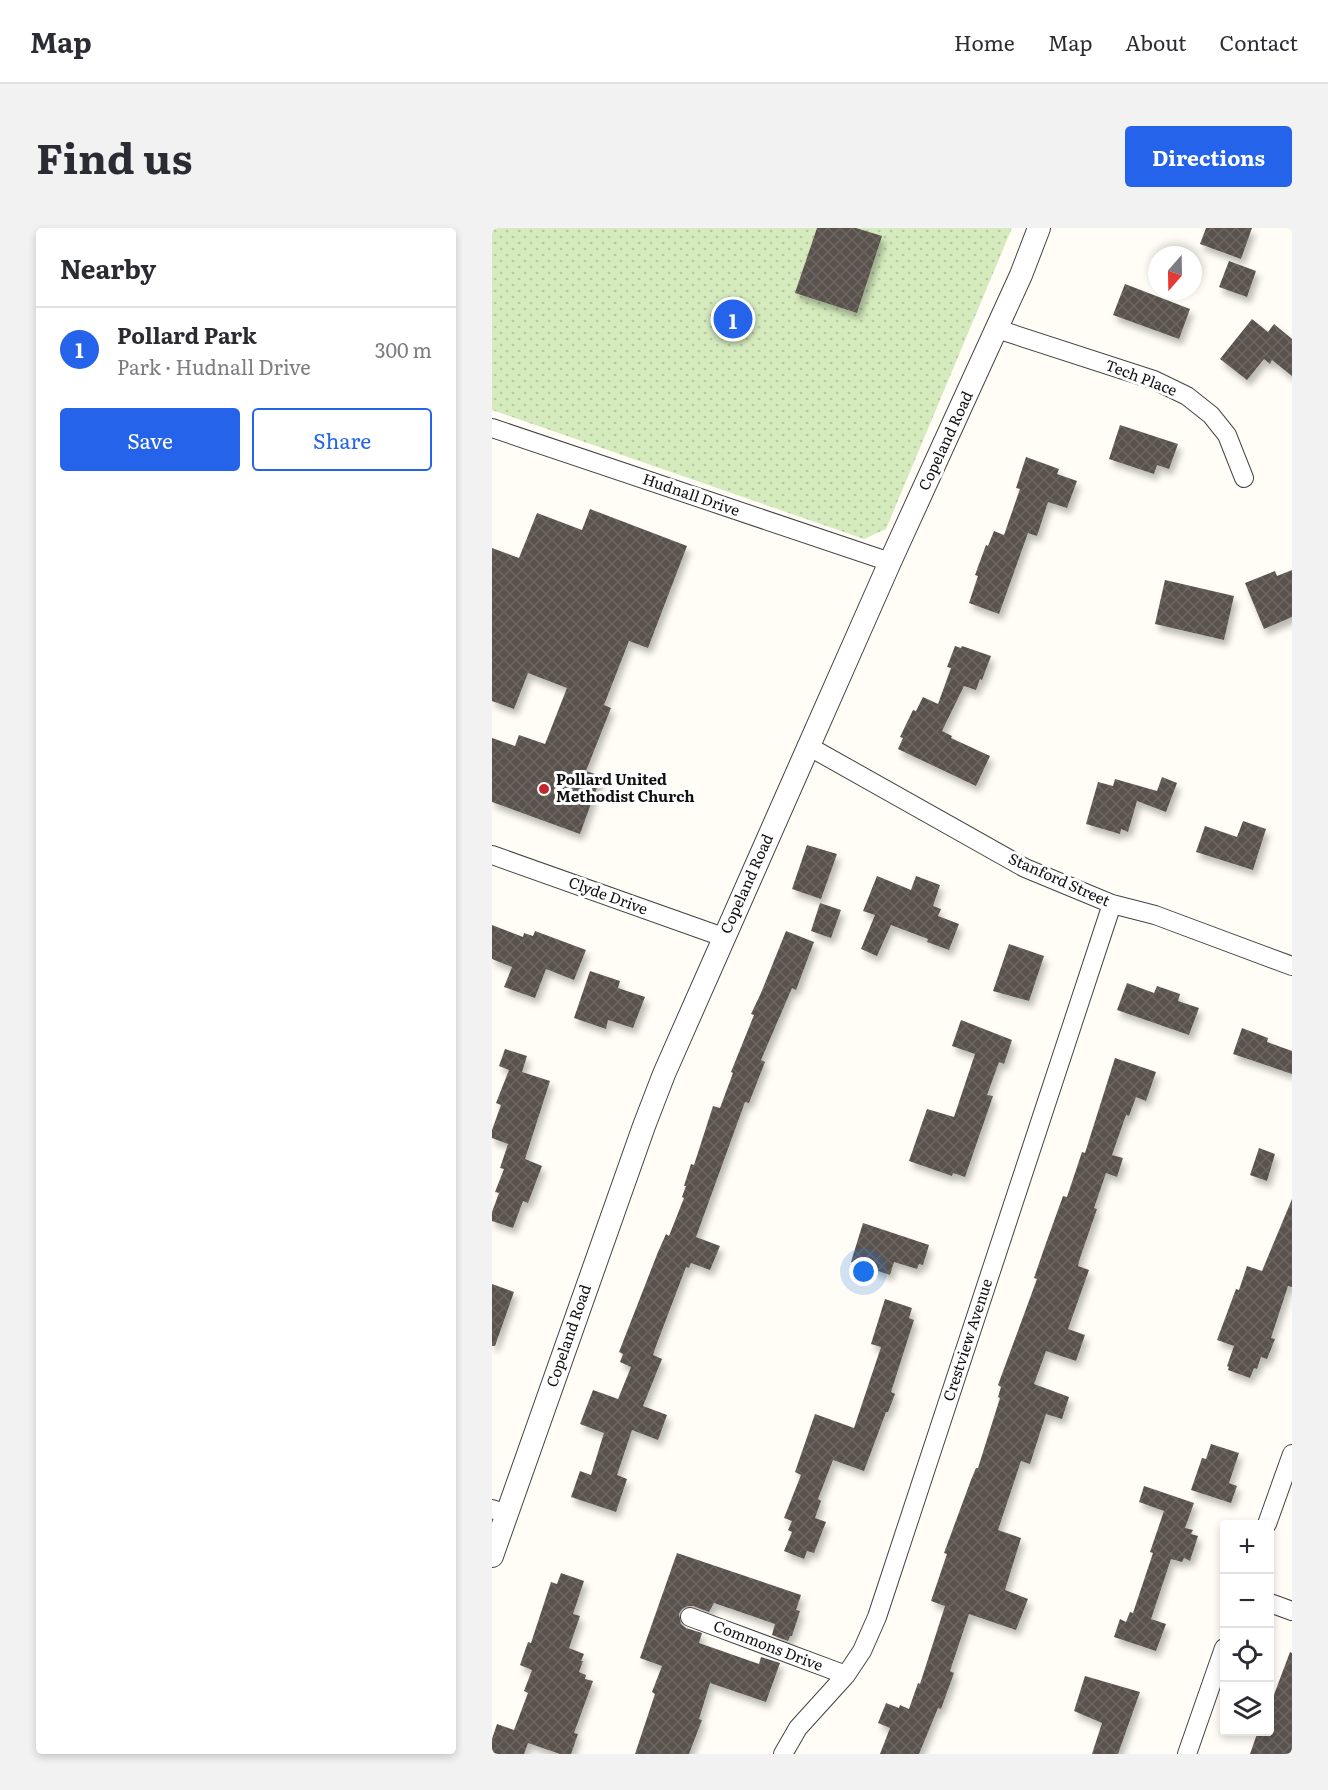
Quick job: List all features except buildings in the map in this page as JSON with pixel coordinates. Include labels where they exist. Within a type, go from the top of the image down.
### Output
[{"type":"street","name":"Copeland Road","points":[[492,1556],[499,1511],[653,1100],[723,937],[890,562],[997,329],[1040,228]]},
{"type":"street","name":"Tech Place","points":[[997,329],[1154,380],[1187,396],[1211,415],[1227,435],[1244,478]]},
{"type":"street","name":"Hudnall Drive","points":[[492,428],[890,562]]},
{"type":"street","name":"Stanford Street","points":[[808,746],[1025,868],[1112,904],[1155,915],[1292,966]]},
{"type":"street","name":"Clyde Drive","points":[[492,855],[723,937]]},
{"type":"street","name":"Crestview Avenue","points":[[783,1754],[798,1728],[846,1675],[862,1651],[877,1617],[1112,904]]},
{"type":"street","points":[[1268,1520],[1292,1454]]},
{"type":"street","points":[[1274,1605],[1292,1611]]},
{"type":"street","name":"Commons Drive","points":[[690,1617],[846,1675]]},
{"type":"street","points":[[1187,1754],[1220,1659]]},
{"type":"green space","points":[[492,228],[1012,228],[886,529],[864,539],[492,410]]},
{"type":"place","name":"Pollard Park","points":[[733,319]]},
{"type":"place","name":"Pollard United Methodist Church","points":[[544,789]]}]
